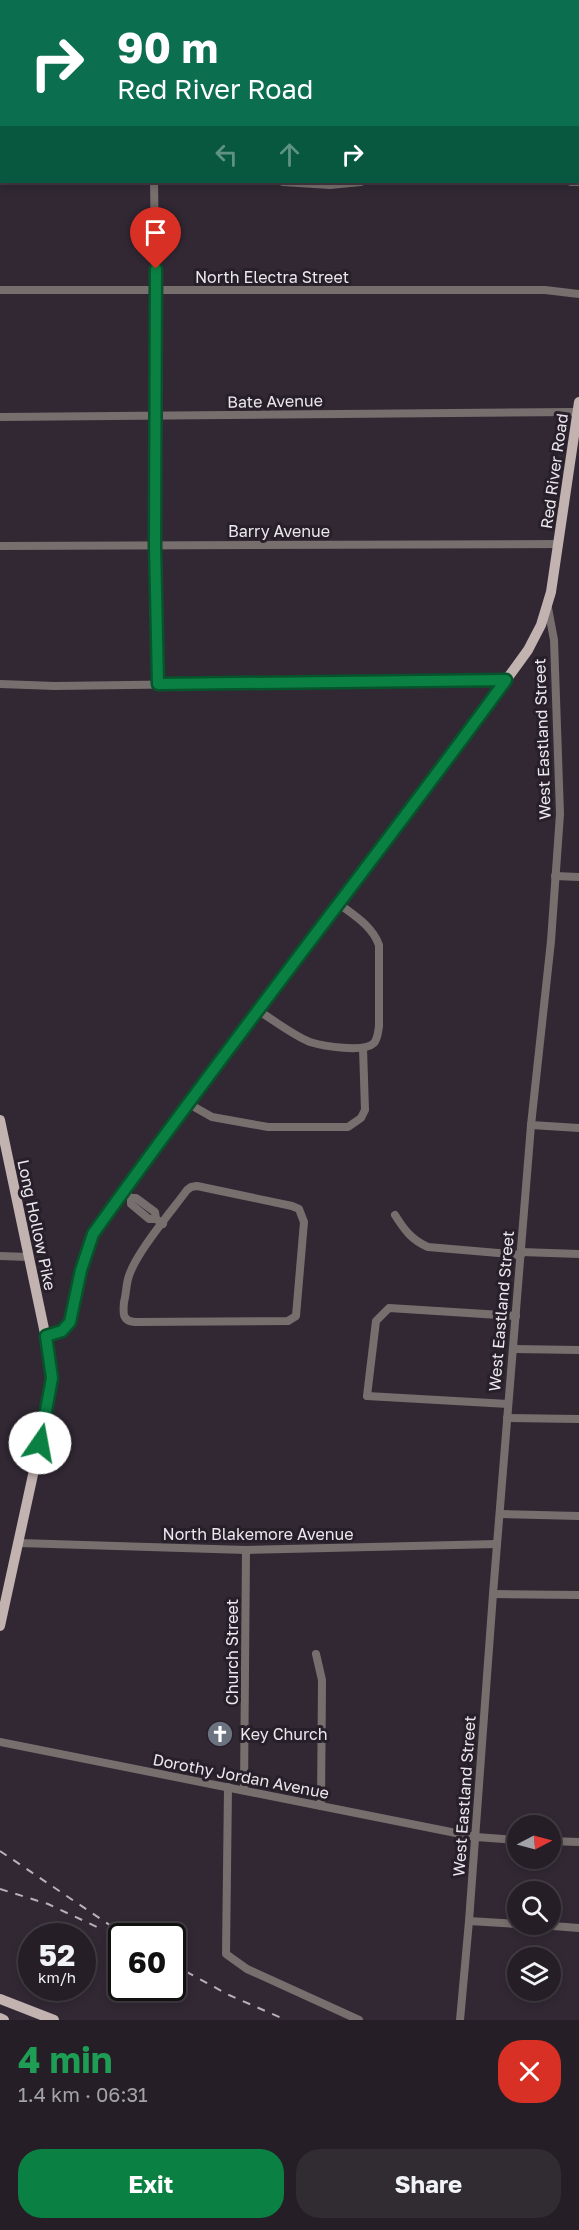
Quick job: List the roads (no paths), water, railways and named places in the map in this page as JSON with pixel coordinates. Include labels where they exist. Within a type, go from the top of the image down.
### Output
[{"type":"main road","name":"Red River Road","points":[[559,544],[577,434],[578,407]]},
{"type":"main road","name":"West Eastland Street","points":[[506,680],[528,650],[541,626],[559,544]]},
{"type":"main road","points":[[0,1626],[51,1392],[51,1362],[46,1336],[62,1331],[70,1322],[93,1234],[127,1195],[257,1010],[506,680]]},
{"type":"main road","name":"Long Hollow Pike","points":[[0,1120],[4,1159],[46,1336]]},
{"type":"main road","points":[[0,1999],[52,2020]]},
{"type":"main road","points":[[0,2018],[4,2020]]},
{"type":"street","points":[[154,183],[155,545],[158,684]]},
{"type":"street","points":[[295,183],[330,186],[353,183]]},
{"type":"street","name":"North Electra Street","points":[[0,290],[545,290],[579,294]]},
{"type":"street","name":"Bate Avenue","points":[[0,417],[551,411],[578,407]]},
{"type":"street","name":"Barry Avenue","points":[[0,546],[559,544]]},
{"type":"street","name":"West Eastland Street","points":[[460,2020],[508,1404],[531,1125],[551,941],[561,789],[554,640],[547,605]]},
{"type":"street","points":[[0,684],[506,680]]},
{"type":"street","points":[[555,876],[579,877]]},
{"type":"street","points":[[257,1010],[308,1041],[328,1046],[363,1048],[372,1045],[377,1039],[379,945],[375,934],[366,924],[339,904]]},
{"type":"street","points":[[189,1104],[212,1117],[249,1125],[348,1127],[361,1118],[365,1110],[363,1048]]},
{"type":"street","points":[[531,1125],[579,1128]]},
{"type":"street","points":[[191,1187],[299,1209],[304,1222],[296,1316],[288,1321],[128,1321],[123,1312],[128,1279],[159,1221],[191,1187]]},
{"type":"street","points":[[127,1195],[131,1204],[149,1219],[159,1221]]},
{"type":"street","points":[[395,1215],[407,1234],[428,1247],[579,1254]]},
{"type":"street","points":[[0,1256],[29,1257]]},
{"type":"street","points":[[508,1404],[367,1396],[376,1321],[389,1308],[516,1316]]},
{"type":"street","points":[[514,1349],[579,1350]]},
{"type":"street","points":[[507,1418],[579,1419]]},
{"type":"street","points":[[500,1514],[579,1516]]},
{"type":"street","name":"North Blakemore Avenue","points":[[18,1543],[246,1550],[498,1544]]},
{"type":"street","name":"Church Street","points":[[244,1790],[246,1550]]},
{"type":"street","points":[[493,1594],[579,1595]]},
{"type":"street","points":[[316,1654],[322,1680],[321,1806]]},
{"type":"street","name":"Dorothy Jordan Avenue","points":[[0,1742],[476,1837],[507,1839]]},
{"type":"street","points":[[228,1787],[226,1954],[247,1968],[359,2020]]},
{"type":"street","points":[[561,1841],[579,1842]]},
{"type":"street","points":[[469,1921],[507,1923]]},
{"type":"street","points":[[561,1927],[579,1928]]},
{"type":"railway","points":[[0,1851],[108,1924]]},
{"type":"railway","points":[[0,1889],[48,1904],[97,1927]]},
{"type":"railway","points":[[186,1972],[229,1995],[286,2020]]},
{"type":"place","name":"Key Church","points":[[220,1734]]}]
